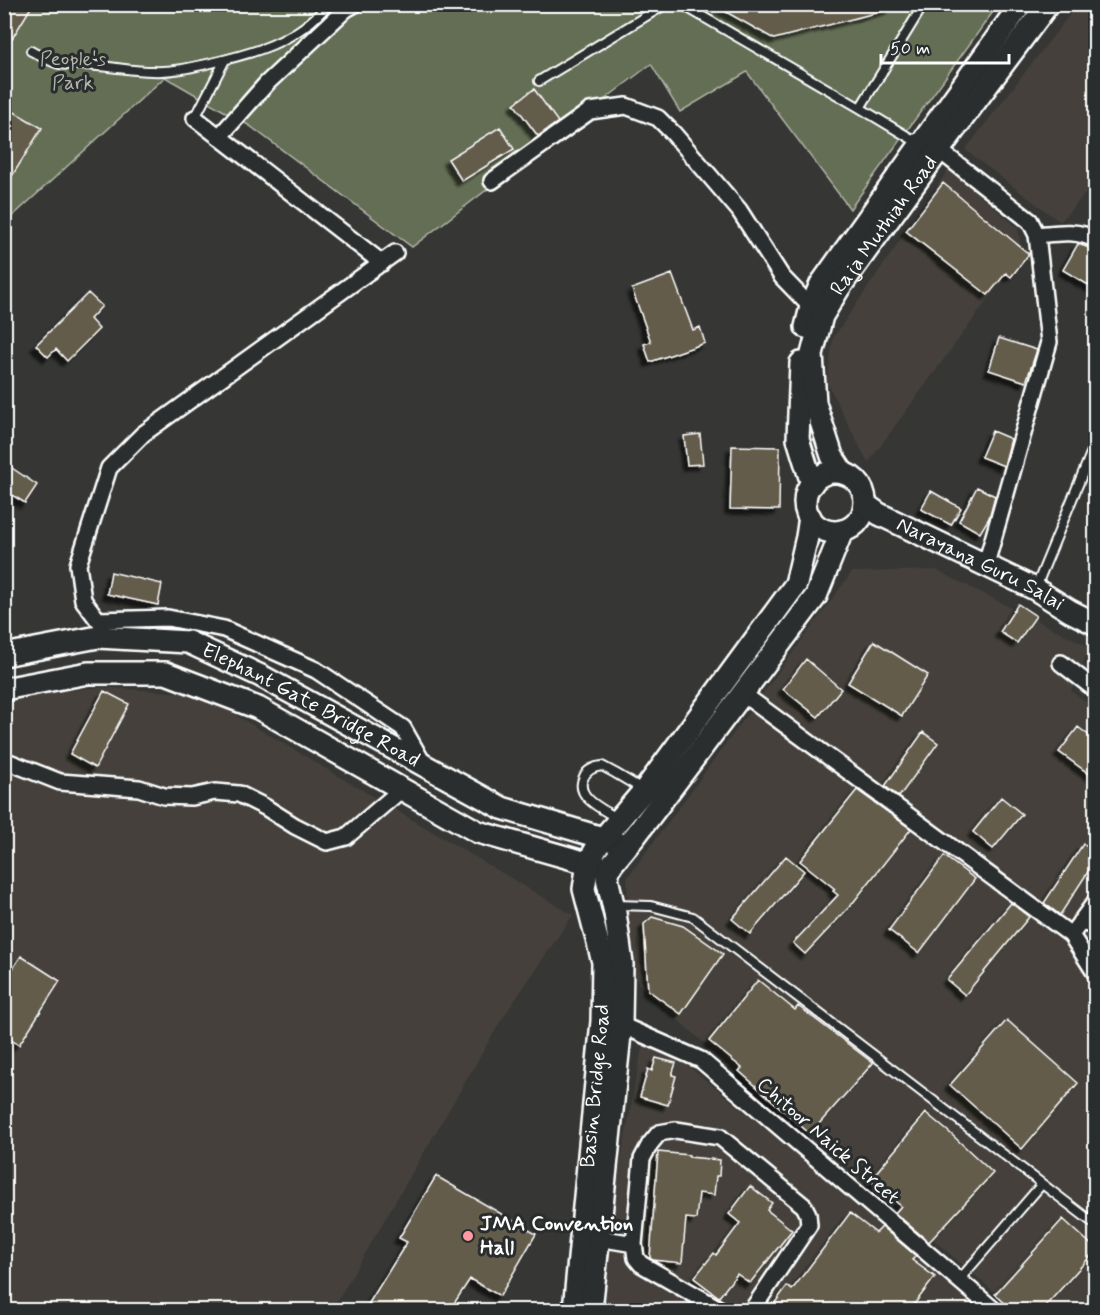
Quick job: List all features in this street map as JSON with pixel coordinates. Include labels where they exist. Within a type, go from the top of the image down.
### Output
[{"type":"main road","name":"Raja Muthiah Road","points":[[931,145],[1021,4]]},
{"type":"main road","name":"Raja Muthiah Road","points":[[843,473],[832,456],[815,403],[812,354],[821,284],[931,145],[1048,4]]},
{"type":"main road","name":"Raja Muthiah Road","points":[[812,484],[798,439],[804,334],[816,311]]},
{"type":"main road","points":[[826,473],[843,473],[853,478],[860,485],[864,494],[863,514],[858,522],[842,531],[827,531],[814,523],[806,509],[807,491],[812,484],[826,473]]},
{"type":"main road","name":"Narayana Guru Salai","points":[[865,504],[879,514],[1035,589],[1095,624]]},
{"type":"main road","points":[[588,863],[796,584],[810,517]]},
{"type":"main road","points":[[591,1311],[621,1024],[622,964],[607,878],[609,869],[816,596],[842,531]]},
{"type":"main road","name":"Elephant Gate Bridge Road","points":[[4,655],[98,637],[188,642],[261,676],[502,808],[558,824],[612,828],[627,846]]},
{"type":"main road","name":"Elephant Gate Bridge Road","points":[[4,688],[88,673],[166,673],[258,708],[478,832],[609,869]]},
{"type":"main road","name":"Basin Bridge Road","points":[[574,1311],[602,1021],[603,962],[584,889],[588,863]]},
{"type":"street","points":[[220,136],[267,83],[346,9],[355,4]]},
{"type":"street","points":[[492,181],[590,111],[626,106],[658,118],[739,210],[782,277],[816,311]]},
{"type":"street","points":[[195,118],[382,263]]},
{"type":"street","points":[[931,145],[1030,222],[1036,236],[1049,342],[986,564]]},
{"type":"street","points":[[1036,236],[1067,232],[1095,240]]},
{"type":"street","points":[[395,254],[143,434],[109,468],[78,565],[83,600],[98,620],[168,618],[224,629],[316,670],[402,728],[424,765]]},
{"type":"street","points":[[1061,663],[1095,690]]},
{"type":"street","points":[[743,694],[1071,935],[1095,974]]},
{"type":"street","points":[[4,760],[60,782],[139,788],[164,796],[192,797],[215,792],[239,794],[327,842],[346,837],[402,789]]},
{"type":"street","points":[[1071,935],[1095,901]]},
{"type":"street","points":[[1080,922],[1095,927]]},
{"type":"street","name":"Chitoor Naick Street","points":[[621,1024],[701,1060],[994,1311]]},
{"type":"street","points":[[721,1311],[641,1264],[636,1258],[634,1244],[642,1159],[659,1133],[676,1130],[720,1137],[804,1206],[808,1214],[809,1225],[752,1311]]},
{"type":"street","points":[[599,1238],[634,1244]]},
{"type":"lane","points":[[31,51],[61,64],[153,71],[179,70],[261,50],[292,36],[307,26],[328,4]]},
{"type":"lane","points":[[539,81],[666,4]]},
{"type":"lane","points":[[681,4],[910,138],[931,145]]},
{"type":"lane","points":[[860,108],[924,4]]},
{"type":"lane","points":[[195,118],[225,60]]},
{"type":"lane","points":[[1035,589],[1095,441]]},
{"type":"lane","points":[[612,828],[584,792],[581,786],[583,777],[589,770],[602,766],[644,790]]},
{"type":"lane","points":[[613,905],[651,906],[693,917],[1095,1225]]},
{"type":"lane","points":[[959,1280],[1042,1184]]},
{"type":"shaded area","points":[[1077,5],[1095,5],[1095,183],[1060,222],[965,150]]},
{"type":"shaded area","points":[[949,169],[1018,228],[1022,253],[868,463],[827,383],[833,338]]},
{"type":"shaded area","points":[[936,570],[1090,647],[1071,691],[1096,709],[1095,1310],[1015,1310],[644,991],[629,969],[627,878],[852,572]]},
{"type":"shaded area","points":[[98,687],[200,694],[573,915],[502,1019],[332,1310],[5,1310],[4,699]]},
{"type":"shaded area","points":[[645,1031],[985,1310],[601,1310],[613,1201]]},
{"type":"green space","name":"People's Park","points":[[5,5],[998,5],[850,209],[747,72],[680,112],[651,64],[412,247],[250,126],[165,77],[5,223]]},
{"type":"building","points":[[4,4],[33,4],[4,52]]},
{"type":"building","points":[[712,4],[890,4],[891,9],[774,39]]},
{"type":"building","points":[[534,89],[558,122],[538,136],[514,104]]},
{"type":"building","points":[[4,106],[42,128],[4,189]]},
{"type":"building","points":[[500,127],[514,149],[462,181],[448,159]]},
{"type":"building","points":[[943,183],[1029,254],[1011,277],[1006,273],[988,295],[906,231]]},
{"type":"building","points":[[1078,244],[1095,250],[1095,289],[1063,270]]},
{"type":"building","points":[[672,274],[693,330],[700,327],[705,343],[650,362],[644,344],[651,342],[632,289]]},
{"type":"building","points":[[88,293],[102,306],[90,319],[99,329],[67,361],[56,349],[48,357],[36,345]]},
{"type":"building","points":[[999,338],[1037,350],[1026,382],[989,370]]},
{"type":"building","points":[[992,431],[1011,439],[1004,466],[981,457]]},
{"type":"building","points":[[700,434],[703,464],[687,465],[684,436]]},
{"type":"building","points":[[732,446],[780,447],[779,510],[730,509]]},
{"type":"building","points":[[9,466],[37,485],[25,503],[4,490],[4,473]]},
{"type":"building","points":[[977,487],[995,496],[989,518],[980,533],[959,521]]},
{"type":"building","points":[[931,491],[961,508],[951,525],[921,509]]},
{"type":"building","points":[[111,572],[162,584],[158,605],[107,594]]},
{"type":"building","points":[[1018,604],[1036,616],[1017,643],[1000,632]]},
{"type":"building","points":[[874,641],[928,675],[902,716],[848,683]]},
{"type":"building","points":[[806,659],[841,689],[818,717],[783,689]]},
{"type":"building","points":[[104,691],[129,704],[95,768],[70,754]]},
{"type":"building","points":[[1078,727],[1095,740],[1095,778],[1059,752]]},
{"type":"building","points":[[923,732],[938,743],[899,797],[885,786]]},
{"type":"building","points":[[857,790],[911,829],[852,904],[805,954],[793,943],[838,895],[833,891],[835,889],[800,861]]},
{"type":"building","points":[[1001,797],[1022,814],[993,849],[973,832]]},
{"type":"building","points":[[1083,844],[1095,852],[1095,861],[1060,915],[1044,903]]},
{"type":"building","points":[[786,856],[804,871],[750,934],[732,919]]},
{"type":"building","points":[[944,856],[975,879],[919,953],[889,930]]},
{"type":"building","points":[[1011,903],[1029,917],[965,995],[947,980]]},
{"type":"building","points":[[652,917],[683,926],[723,954],[681,1014],[648,990],[644,924]]},
{"type":"building","points":[[21,956],[60,981],[19,1045],[4,1036],[4,982]]},
{"type":"building","points":[[758,980],[795,1010],[798,1006],[873,1063],[810,1134],[739,1071],[742,1068],[709,1041]]},
{"type":"building","points":[[1007,1020],[1078,1083],[1022,1149],[950,1085]]},
{"type":"building","points":[[656,1058],[676,1063],[672,1075],[676,1076],[668,1105],[640,1097],[648,1069],[652,1071]]},
{"type":"building","points":[[926,1113],[993,1173],[929,1242],[895,1213],[901,1206],[870,1180]]},
{"type":"building","points":[[658,1152],[720,1160],[714,1195],[699,1193],[696,1219],[686,1218],[682,1263],[650,1258]]},
{"type":"building","name":"JMA Convention Hall","points":[[436,1176],[536,1234],[500,1296],[470,1279],[449,1311],[364,1311],[407,1242],[399,1238]]},
{"type":"building","points":[[750,1186],[772,1203],[767,1210],[792,1230],[750,1283],[737,1274],[719,1297],[694,1278],[714,1253],[716,1255],[740,1223],[729,1214]]},
{"type":"building","points":[[850,1213],[876,1233],[882,1227],[916,1256],[912,1260],[935,1277],[909,1311],[783,1311],[774,1304],[787,1286],[792,1290]]},
{"type":"building","points":[[1063,1219],[1095,1248],[1095,1251],[1041,1311],[1013,1311],[995,1294]]},
{"type":"place","name":"JMA Convention Hall","points":[[468,1236]]}]
